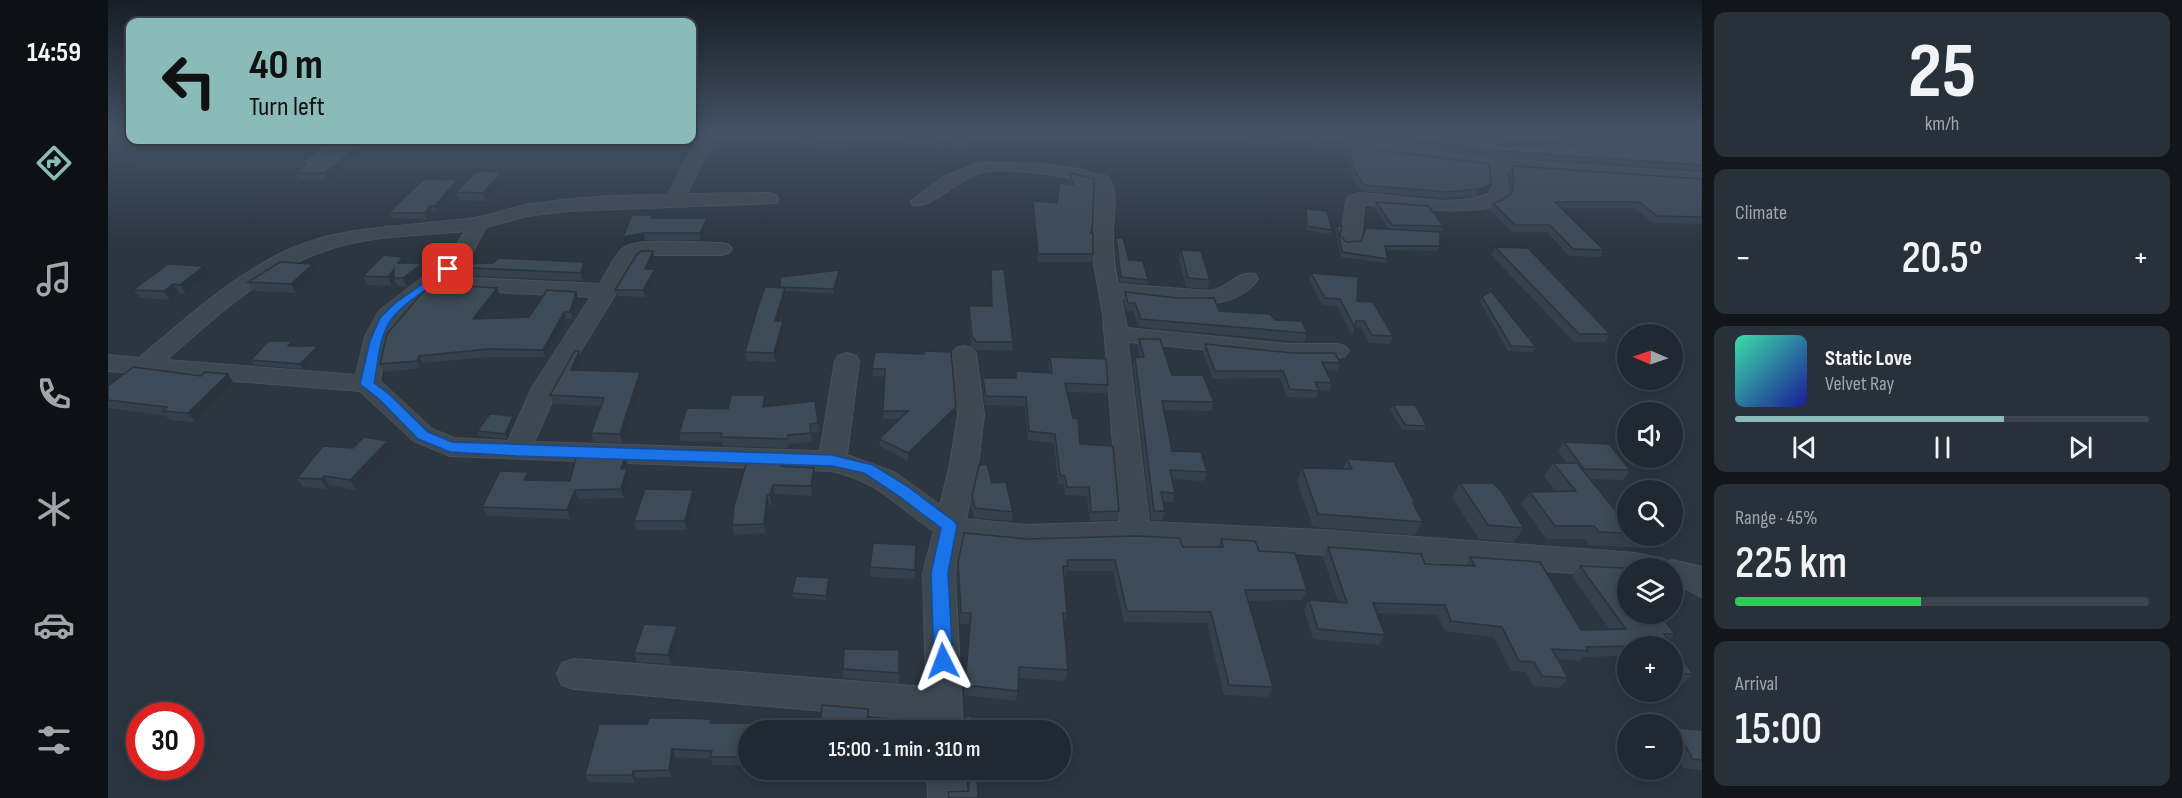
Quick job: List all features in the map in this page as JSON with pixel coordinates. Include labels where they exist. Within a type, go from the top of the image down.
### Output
[{"type":"street","points":[[674,201],[689,170]]},
{"type":"street","points":[[920,201],[942,184],[975,170]]},
{"type":"street","points":[[1016,170],[1096,178],[1102,181],[1106,193],[1102,232],[1107,290],[1116,334],[1135,533]]},
{"type":"street","points":[[1351,240],[1355,201],[1359,199],[1479,204],[1492,201],[1500,196],[1498,170]]},
{"type":"street","points":[[1588,170],[1702,178]]},
{"type":"street","points":[[143,366],[245,283],[298,253],[324,244],[478,224],[537,209],[674,201],[769,199]]},
{"type":"street","points":[[367,384],[376,341],[384,320],[398,306],[448,269],[466,248],[478,224]]},
{"type":"street","points":[[517,451],[546,386],[629,255],[635,250],[722,249]]},
{"type":"street","points":[[1107,290],[1208,298],[1222,297],[1237,291],[1247,279]]},
{"type":"street","points":[[432,282],[606,291]]},
{"type":"street","points":[[1116,334],[1289,351],[1337,351]]},
{"type":"street","points":[[574,674],[945,718],[939,573],[964,464],[971,415],[964,353]]},
{"type":"street","points":[[832,461],[847,362]]},
{"type":"street","points":[[108,363],[367,384],[384,397],[423,435],[450,447],[832,461],[868,469],[950,526],[1001,535],[1135,533],[1381,546],[1524,559],[1617,564]]},
{"type":"street","points":[[1683,575],[1691,576],[1702,584]]},
{"type":"street","points":[[946,780],[947,798]]},
{"type":"building","points":[[299,170],[328,170],[324,173],[296,173]]},
{"type":"building","points":[[1355,170],[1490,170],[1491,185],[1479,189],[1446,192],[1364,185]]},
{"type":"building","points":[[1513,170],[1574,170],[1702,179],[1702,217],[1657,216],[1639,202],[1555,202],[1604,250],[1573,249],[1550,225],[1515,225],[1493,203],[1512,193]]},
{"type":"building","points":[[477,171],[502,172],[483,193],[456,192]]},
{"type":"building","points":[[1070,173],[1094,179],[1091,233],[1093,234],[1093,254],[1038,254],[1033,201],[1057,203],[1060,183],[1073,185]]},
{"type":"building","points":[[424,179],[457,180],[435,206],[430,206],[425,213],[388,213]]},
{"type":"building","points":[[1376,202],[1428,206],[1444,226],[1392,225]]},
{"type":"building","points":[[1306,209],[1327,211],[1332,230],[1307,226]]},
{"type":"building","points":[[632,215],[652,215],[651,218],[707,218],[700,233],[644,233],[623,237]]},
{"type":"building","points":[[1337,226],[1342,226],[1340,235],[1346,242],[1361,241],[1366,228],[1440,232],[1440,246],[1385,246],[1388,259],[1342,252]]},
{"type":"building","points":[[1116,238],[1123,238],[1129,260],[1143,261],[1148,280],[1121,277]]},
{"type":"building","points":[[1495,247],[1528,248],[1610,334],[1579,334]]},
{"type":"building","points":[[1181,250],[1201,251],[1210,280],[1188,278]]},
{"type":"building","points":[[642,251],[653,251],[645,269],[655,269],[643,290],[615,290],[637,254]]},
{"type":"building","points":[[384,255],[403,257],[398,263],[423,263],[403,278],[394,278],[394,269],[388,277],[363,276]]},
{"type":"building","points":[[498,258],[584,262],[581,273],[453,267],[456,264],[494,263]]},
{"type":"building","points":[[280,262],[313,264],[291,284],[248,282]]},
{"type":"building","points":[[168,264],[204,266],[180,285],[173,284],[164,291],[133,290]]},
{"type":"building","points":[[1004,269],[1013,342],[977,342],[972,337],[969,306],[992,306],[991,270]]},
{"type":"building","points":[[839,270],[834,289],[780,287],[780,277]]},
{"type":"building","points":[[1311,273],[1358,277],[1357,301],[1373,302],[1393,336],[1372,335],[1364,321],[1356,321],[1355,328],[1340,299],[1325,298]]},
{"type":"building","points":[[434,284],[497,288],[473,319],[529,317],[547,290],[576,292],[570,312],[564,312],[543,350],[488,349],[419,356],[417,361],[380,364],[387,334],[421,294]]},
{"type":"building","points":[[765,287],[785,288],[775,321],[783,321],[774,353],[745,352],[758,307]]},
{"type":"building","points":[[1491,291],[1536,347],[1511,346],[1482,297]]},
{"type":"building","points":[[1125,292],[1177,298],[1214,298],[1219,311],[1270,314],[1275,320],[1302,321],[1307,333],[1141,319],[1135,303],[1128,303]]},
{"type":"building","points":[[1139,339],[1160,339],[1172,375],[1203,375],[1214,402],[1162,401],[1172,451],[1201,452],[1207,472],[1170,470],[1175,493],[1161,492],[1165,511],[1154,511],[1135,357],[1144,357]]},
{"type":"building","points":[[268,341],[292,341],[288,346],[318,346],[300,364],[251,360]]},
{"type":"building","points":[[1205,344],[1292,353],[1335,353],[1340,363],[1322,362],[1332,383],[1315,382],[1319,391],[1290,389],[1283,371],[1215,371]]},
{"type":"building","points":[[575,351],[579,351],[571,370],[640,372],[620,434],[591,433],[604,398],[550,395]]},
{"type":"building","points":[[924,351],[951,352],[956,407],[908,453],[879,439],[908,411],[883,411],[885,369],[872,369],[875,352],[924,354]]},
{"type":"building","points":[[1050,357],[1106,359],[1108,385],[1065,383],[1073,418],[1078,419],[1080,444],[1113,446],[1119,511],[1091,512],[1089,487],[1067,487],[1065,476],[1060,475],[1055,434],[1029,431],[1026,397],[986,396],[983,378],[1016,378],[1016,371],[1052,373]]},
{"type":"building","points":[[133,367],[201,376],[205,372],[228,374],[188,413],[163,411],[167,407],[108,400],[108,386]]},
{"type":"building","points":[[731,395],[765,395],[763,407],[815,401],[818,423],[810,424],[811,433],[788,435],[787,439],[721,437],[722,433],[679,433],[687,408],[728,409]]},
{"type":"building","points":[[1393,405],[1415,405],[1427,426],[1405,425]]},
{"type":"building","points":[[490,414],[513,416],[505,434],[477,431]]},
{"type":"building","points":[[364,437],[388,441],[350,480],[324,476],[321,479],[297,478],[323,446],[353,448]]},
{"type":"building","points":[[1564,442],[1609,444],[1617,454],[1617,468],[1630,470],[1584,469]]},
{"type":"building","points":[[577,454],[625,456],[621,469],[627,468],[621,489],[575,490],[567,510],[482,507],[500,471],[528,472],[524,480],[570,481]]},
{"type":"building","points":[[1347,459],[1394,462],[1423,522],[1318,514],[1302,468],[1352,469]]},
{"type":"building","points":[[747,461],[782,462],[781,466],[814,468],[811,486],[773,485],[770,495],[767,495],[764,524],[732,525],[734,506]]},
{"type":"building","points":[[1553,463],[1577,463],[1617,513],[1617,533],[1599,532],[1594,526],[1555,526],[1530,492],[1576,491]]},
{"type":"building","points":[[987,464],[992,483],[1006,482],[1013,512],[975,508],[972,496],[979,465]]},
{"type":"building","points":[[1460,483],[1493,483],[1501,491],[1524,528],[1488,525]]},
{"type":"building","points":[[645,489],[693,490],[685,521],[634,521]]},
{"type":"building","points":[[964,533],[1028,539],[1136,536],[1179,538],[1183,547],[1223,547],[1221,539],[1255,541],[1259,551],[1295,553],[1307,590],[1245,590],[1273,687],[1229,685],[1211,612],[1127,611],[1115,560],[1067,560],[1068,566],[1063,566],[1067,613],[1063,613],[1068,670],[1019,667],[1018,691],[965,685],[971,613],[961,613],[958,562]]},
{"type":"building","points":[[873,543],[916,545],[915,570],[870,567]]},
{"type":"building","points":[[1328,547],[1421,554],[1425,564],[1475,566],[1470,557],[1540,562],[1581,630],[1626,629],[1622,624],[1667,624],[1675,634],[1617,636],[1617,646],[1586,647],[1588,651],[1552,649],[1568,678],[1542,676],[1534,662],[1519,661],[1502,627],[1451,621],[1445,605],[1373,603],[1385,635],[1318,629],[1309,600],[1347,603]]},
{"type":"building","points":[[1580,566],[1617,568],[1617,617]]},
{"type":"building","points":[[796,576],[829,578],[826,596],[792,593]]},
{"type":"building","points":[[644,624],[677,626],[668,655],[634,653]]},
{"type":"building","points":[[844,649],[899,650],[899,673],[843,669]]},
{"type":"building","points":[[1683,660],[1693,674],[1683,674]]},
{"type":"building","points":[[822,705],[868,709],[867,720],[821,720]]},
{"type":"building","points":[[965,716],[972,716],[972,720],[965,720]]},
{"type":"building","points":[[649,718],[711,719],[710,723],[738,723],[738,757],[710,757],[712,751],[672,749],[669,770],[633,771],[632,775],[585,775],[599,724],[647,724]]},
{"type":"building","points":[[1683,729],[1702,730],[1702,760],[1693,759],[1683,743]]},
{"type":"building","points":[[969,780],[977,780],[978,798],[949,798],[948,792],[969,791]]},
{"type":"route","points":[[448,269],[398,306],[384,320],[376,341],[367,384],[384,397],[423,435],[450,447],[832,461],[868,469],[950,526],[939,573],[943,661]]}]
